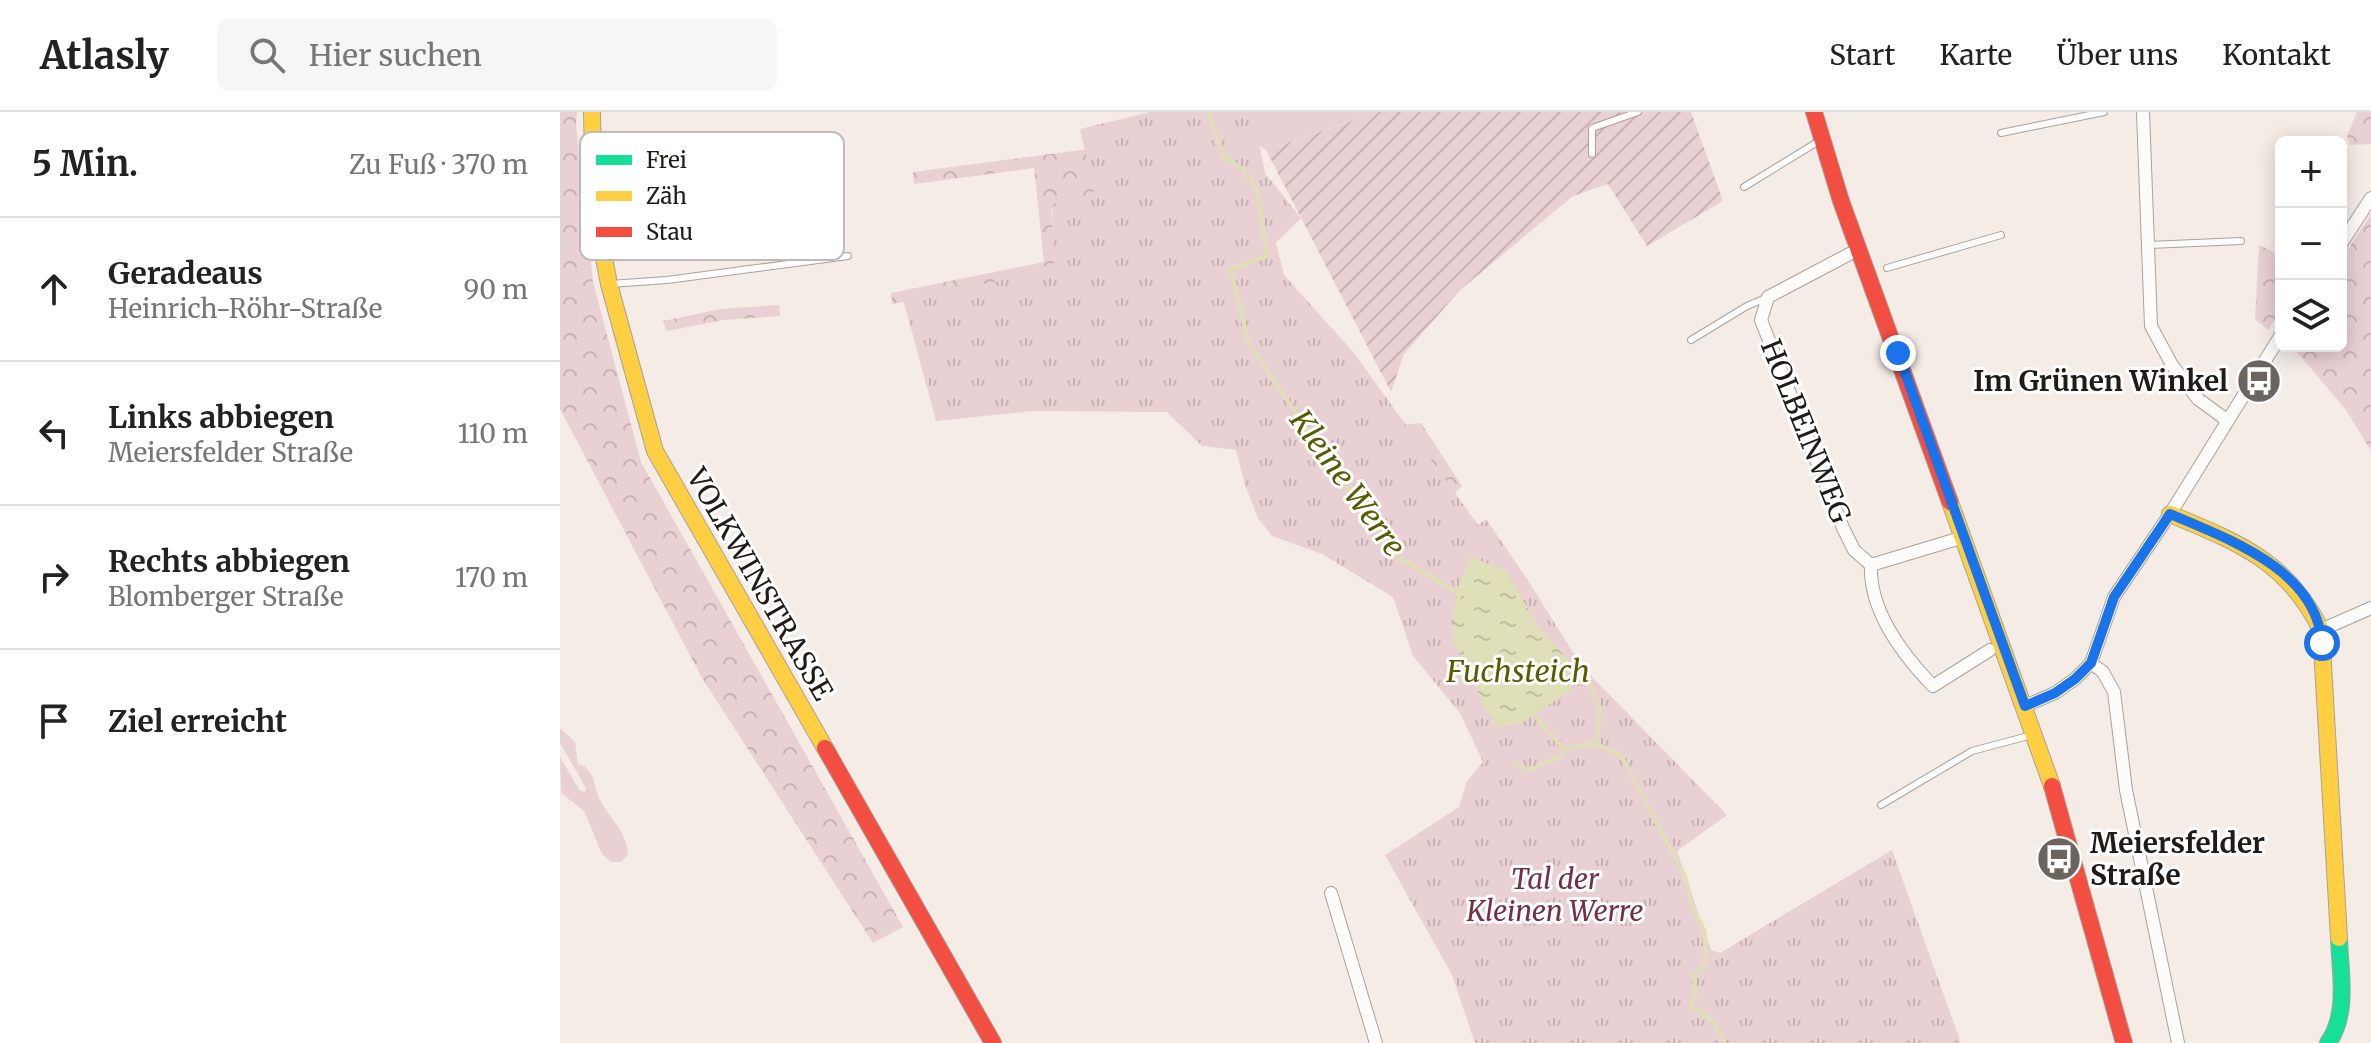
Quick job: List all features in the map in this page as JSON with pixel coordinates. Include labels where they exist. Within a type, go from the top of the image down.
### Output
[{"type":"street","name":"VOLKWINSTRASSE","points":[[592,112],[592,132]]},
{"type":"street","points":[[1814,112],[1859,249],[2025,706],[2077,870],[2124,1043]]},
{"type":"street","points":[[2143,112],[2151,326],[2172,365],[2198,399],[2228,421]]},
{"type":"street","points":[[2347,235],[2371,198]]},
{"type":"street","name":"HOLBEINWEG","points":[[1859,249],[1768,297],[1761,320],[1843,528],[1854,550],[1871,565],[1874,593],[1895,641],[1908,661],[1933,686],[1990,650]]},
{"type":"street","name":"VOLKWINSTRASSE","points":[[604,260],[655,451],[993,1043]]},
{"type":"street","points":[[2025,706],[2055,693],[2091,663],[2114,597],[2170,514],[2275,345]]},
{"type":"street","points":[[2170,514],[2249,549],[2272,564],[2295,586],[2321,630],[2342,1000],[2337,1030],[2328,1043]]},
{"type":"street","points":[[1871,565],[1964,537]]},
{"type":"street","points":[[2321,630],[2371,608]]},
{"type":"street","points":[[2091,663],[2103,672],[2114,692],[2126,790],[2178,1043]]},
{"type":"street","points":[[1331,893],[1376,1043]]},
{"type":"lane","points":[[1592,154],[1592,128],[1638,112]]},
{"type":"lane","points":[[2001,133],[2104,112]]},
{"type":"lane","points":[[1744,187],[1822,139]]},
{"type":"lane","points":[[1887,268],[2001,235]]},
{"type":"lane","points":[[2149,245],[2241,241]]},
{"type":"lane","points":[[844,257],[848,256]]},
{"type":"lane","points":[[609,284],[667,280],[818,260]]},
{"type":"lane","points":[[1691,340],[1768,297]]},
{"type":"lane","points":[[1881,805],[1972,751],[2034,734]]},
{"type":"green space","points":[[560,112],[577,112],[580,260],[591,260],[593,282],[641,462],[903,927],[873,943],[702,678],[560,409]]},
{"type":"green space","name":"Tal der Kleinen Werre","points":[[1150,112],[1253,112],[1265,173],[1301,218],[1276,243],[1284,275],[1354,353],[1478,525],[1486,519],[1593,678],[1727,815],[1677,851],[1711,950],[1720,953],[1892,850],[1961,1043],[1475,1043],[1452,975],[1385,855],[1459,807],[1467,781],[1483,762],[1460,713],[1413,656],[1393,597],[1322,554],[1272,536],[1258,518],[1236,450],[1202,446],[1167,412],[1033,411],[936,421],[903,299],[1000,281],[1054,263],[1052,204],[1095,196],[1080,129]]},
{"type":"green space","points":[[1228,112],[1379,112],[1266,150],[1239,133]]},
{"type":"green space","points":[[1379,112],[1691,112],[1723,201],[1647,246],[1608,184],[1573,196],[1460,290],[1404,354],[1391,392],[1266,150]]},
{"type":"green space","points":[[2357,112],[2371,112],[2371,144],[2350,145],[2347,136]]},
{"type":"green space","points":[[1089,149],[1099,202],[1051,209],[1057,272],[892,304],[891,293],[1044,262],[1034,168],[914,184],[913,172]]},
{"type":"green space","points":[[2371,214],[2371,451],[2346,410],[2297,352],[2347,352],[2347,251]]},
{"type":"green space","points":[[2259,245],[2275,252],[2275,319],[2268,330],[2255,319]]},
{"type":"green space","points":[[779,305],[780,316],[724,320],[667,331],[663,321],[721,309]]},
{"type":"green space","points":[[1421,423],[1462,486],[1447,501],[1399,425]]},
{"type":"green space","points":[[560,728],[575,742],[578,764],[585,766],[590,773],[601,801],[624,837],[628,855],[621,862],[611,862],[602,854],[584,811],[561,793],[560,757],[580,791],[585,792],[586,788],[560,743]]},
{"type":"water","name":"Fuchsteich","points":[[1471,557],[1506,571],[1539,628],[1589,683],[1572,685],[1571,690],[1521,723],[1495,727],[1452,638],[1456,592]]},
{"type":"waterway","name":"Kleine Werre","points":[[1207,112],[1224,157],[1243,169],[1257,190],[1267,256],[1231,269],[1249,345],[1394,555],[1456,592],[1459,597]]},
{"type":"waterway","points":[[1589,683],[1600,709],[1597,744]]},
{"type":"waterway","name":"Kleine Werre","points":[[1532,713],[1563,748],[1597,744],[1621,755],[1685,876],[1693,908],[1705,932],[1705,966],[1694,975],[1695,994],[1690,1006],[1712,1021],[1724,1043]]},
{"type":"waterway","points":[[1516,763],[1529,770],[1560,757],[1563,749]]},
{"type":"traffic: fast","points":[[2328,1043],[2335,1031],[2341,1006],[2339,938]]},
{"type":"traffic: slow","points":[[592,112],[592,132]]},
{"type":"traffic: slow","points":[[604,260],[655,451],[825,748]]},
{"type":"traffic: slow","points":[[1950,502],[2052,786]]},
{"type":"traffic: slow","points":[[2170,514],[2239,545],[2276,570],[2308,606],[2321,630],[2339,938]]},
{"type":"traffic: jam","points":[[1814,112],[1841,201],[1950,502]]},
{"type":"traffic: jam","points":[[825,748],[993,1043]]},
{"type":"traffic: jam","points":[[2052,786],[2124,1043]]},
{"type":"place","name":"Im Grünen Winkel","points":[[2259,381]]},
{"type":"place","name":"Meiersfelder Straße","points":[[2059,859]]},
{"type":"route","points":[[1898,353],[2025,706],[2055,693],[2091,663],[2114,597],[2170,514],[2249,549],[2272,564],[2295,586],[2315,616],[2322,643]]}]
